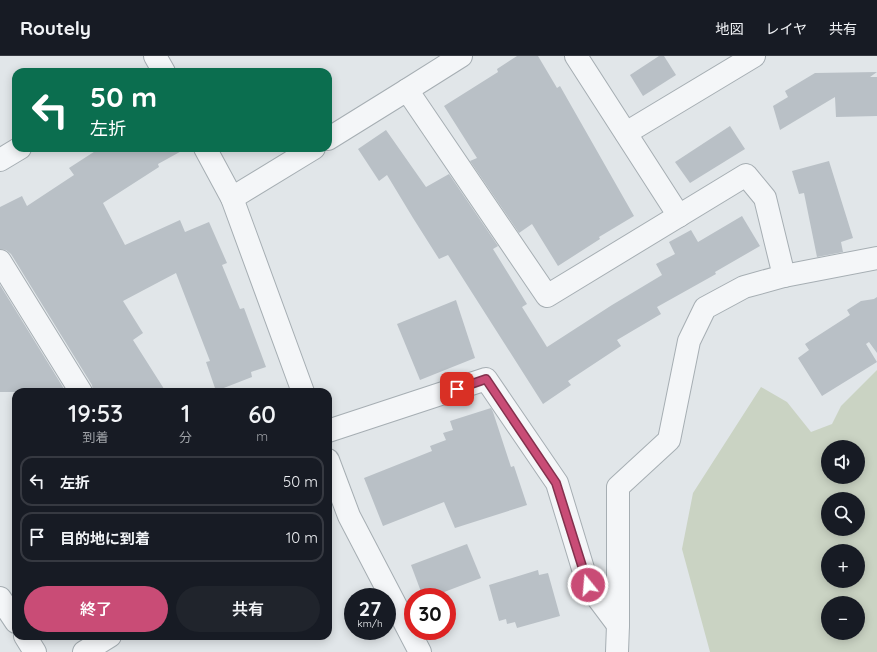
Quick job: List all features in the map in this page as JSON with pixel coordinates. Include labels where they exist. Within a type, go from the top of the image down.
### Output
[{"type":"street","points":[[332,137],[461,56]]},
{"type":"street","points":[[576,56],[679,216]]},
{"type":"street","points":[[626,133],[754,56]]},
{"type":"street","points":[[407,90],[547,296],[746,175],[765,198],[784,276]]},
{"type":"street","points":[[0,160],[13,152]]},
{"type":"street","points":[[207,152],[232,198],[302,388]]},
{"type":"street","points":[[232,198],[307,152]]},
{"type":"street","points":[[617,652],[618,487],[669,440],[689,341],[705,308],[744,287],[784,276],[877,258]]},
{"type":"street","points":[[0,261],[79,388]]},
{"type":"street","points":[[332,431],[486,379],[556,483],[588,585],[618,625]]},
{"type":"street","points":[[332,471],[349,516],[420,652]]},
{"type":"street","points":[[0,598],[12,616]]},
{"type":"street","points":[[28,640],[35,652]]},
{"type":"street","points":[[84,652],[104,640]]},
{"type":"green space","points":[[877,370],[877,652],[710,652],[682,549],[693,493],[761,387],[787,402],[811,432],[832,424],[841,406]]},
{"type":"building","points":[[517,56],[538,56],[557,88],[560,86],[634,216],[599,237],[600,239],[558,266],[532,224],[519,233],[470,161],[477,158],[444,106],[498,72],[497,69]]},
{"type":"building","points":[[659,56],[664,56],[676,75],[643,96],[630,75]]},
{"type":"building","points":[[877,72],[870,77],[877,77],[877,116],[836,117],[835,97],[780,130],[773,106],[788,97],[785,91],[815,73]]},
{"type":"building","points":[[730,126],[745,149],[690,183],[675,162]]},
{"type":"building","points":[[386,130],[426,187],[449,174],[498,246],[493,249],[527,304],[522,307],[547,347],[662,275],[656,264],[675,254],[669,242],[691,230],[698,242],[742,216],[760,246],[715,272],[716,274],[657,307],[661,314],[617,340],[621,346],[568,381],[571,385],[543,404],[448,255],[439,259],[387,175],[379,181],[358,149]]},
{"type":"building","points":[[94,152],[180,152],[158,164],[159,167],[103,203],[125,245],[180,220],[185,232],[209,222],[227,263],[222,265],[240,309],[244,308],[266,367],[251,372],[252,377],[224,388],[215,388],[206,362],[210,361],[176,273],[123,301],[143,333],[133,340],[163,388],[92,388],[11,254],[6,250],[0,249],[0,207],[22,196],[27,206],[74,175],[69,168]]},
{"type":"building","points":[[829,161],[853,238],[841,242],[843,252],[817,257],[804,193],[799,194],[792,171]]},
{"type":"building","points":[[0,285],[64,388],[12,388],[12,392],[0,392]]},
{"type":"building","points":[[877,297],[877,353],[869,342],[866,344],[877,362],[822,396],[798,358],[809,350],[805,344],[850,315],[847,310],[861,301],[874,299]]},
{"type":"building","points":[[456,300],[475,358],[420,380],[397,324]]},
{"type":"building","points":[[491,408],[511,467],[514,466],[527,505],[455,528],[444,502],[383,526],[364,478],[432,451],[430,446],[446,440],[443,433],[453,430],[450,421]]},
{"type":"building","points":[[467,544],[481,578],[455,588],[420,588],[411,565]]},
{"type":"building","points":[[538,570],[539,575],[548,573],[560,616],[517,628],[515,622],[507,624],[506,619],[499,621],[489,585]]},
{"type":"route","points":[[457,389],[486,379],[556,483],[588,585]]}]
